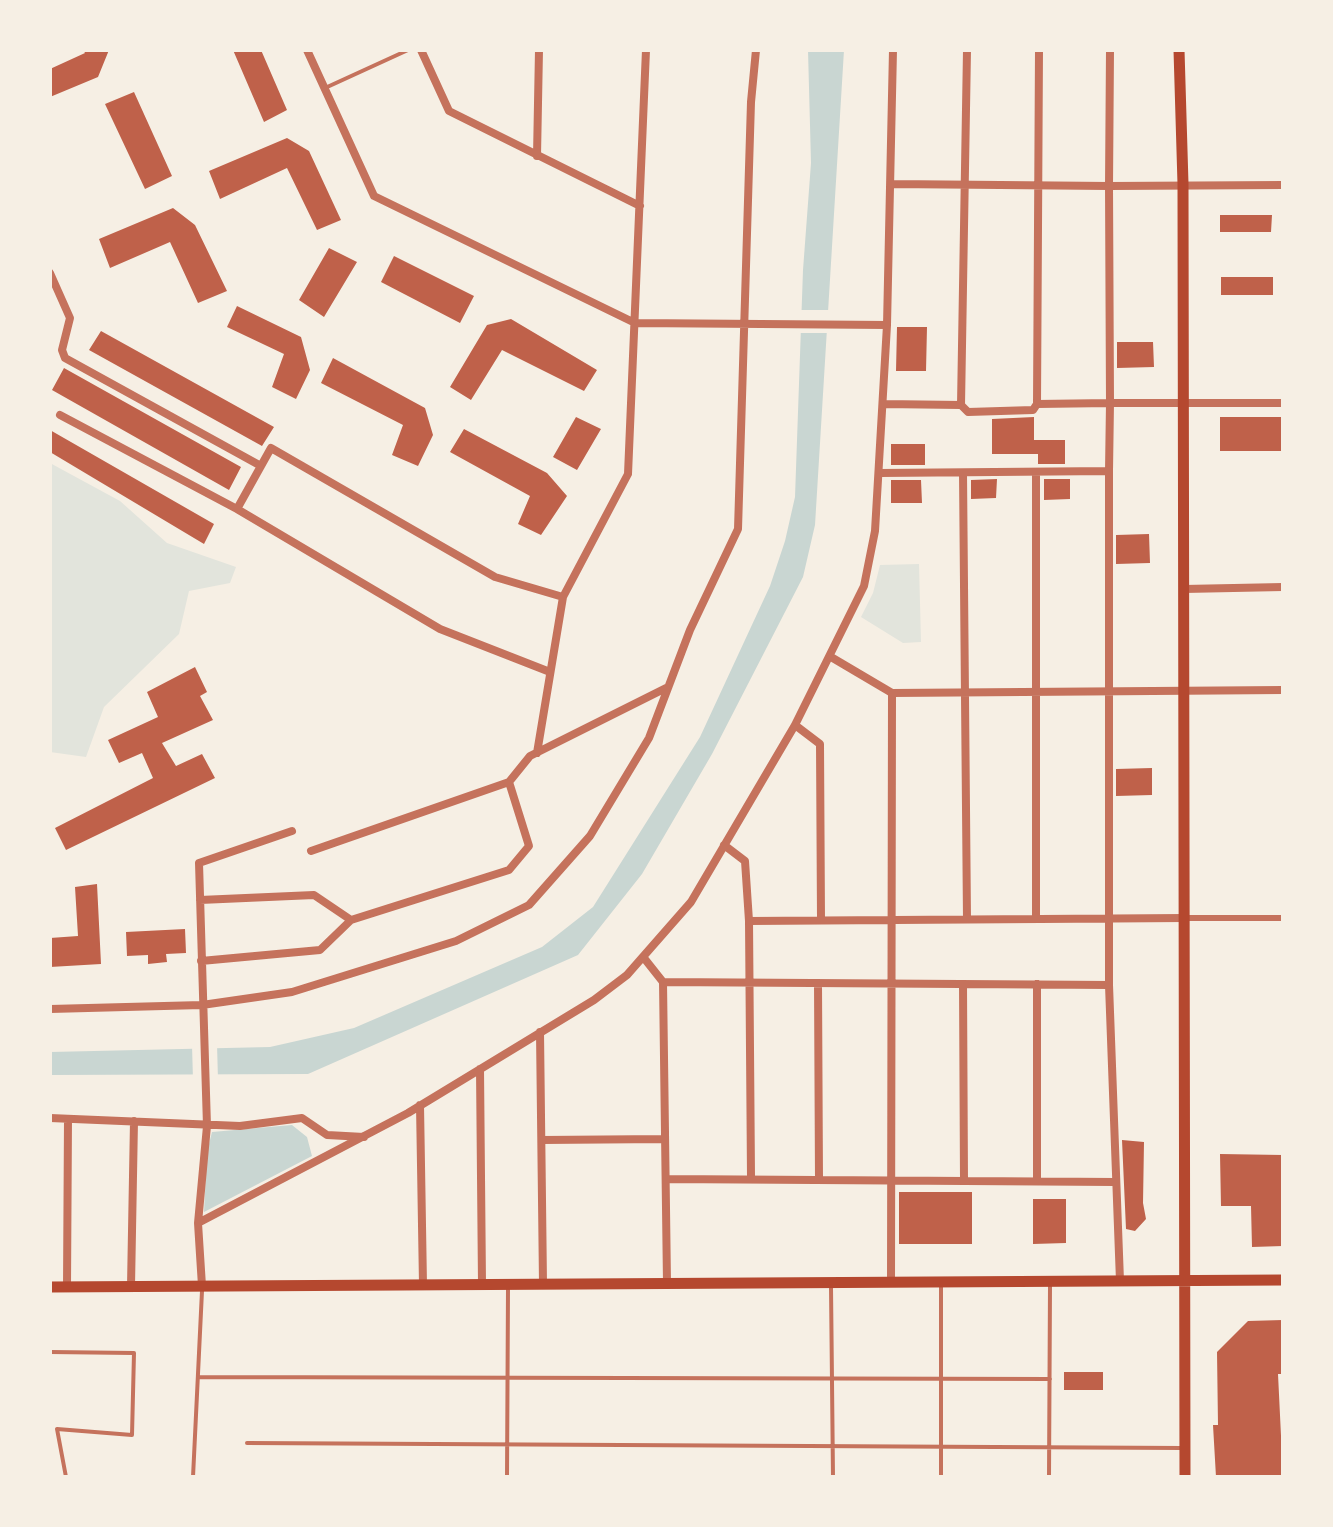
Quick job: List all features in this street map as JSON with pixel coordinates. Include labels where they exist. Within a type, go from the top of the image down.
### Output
[{"type":"main road","points":[[1180,50],[1186,1477]]},
{"type":"main road","points":[[50,1287],[1283,1280]]},
{"type":"street","points":[[307,50],[374,196],[635,323],[887,325]]},
{"type":"street","points":[[420,50],[449,112],[640,206]]},
{"type":"street","points":[[537,156],[539,50]]},
{"type":"street","points":[[536,753],[563,597],[628,474],[646,50]]},
{"type":"street","points":[[50,1009],[202,1009],[292,992],[456,940],[529,906],[590,836],[649,738],[690,630],[738,528],[756,50]]},
{"type":"street","points":[[198,1223],[364,1138],[594,1000],[644,958],[691,902],[796,725],[864,586],[875,531],[887,325],[893,50]]},
{"type":"street","points":[[967,50],[962,405],[968,412],[1034,410],[1037,404],[1039,50]]},
{"type":"street","points":[[1110,50],[1109,984],[1120,1281]]},
{"type":"street","points":[[891,184],[1283,185]]},
{"type":"street","points":[[50,273],[70,318],[62,350],[65,358],[261,466]]},
{"type":"street","points":[[50,303],[64,304]]},
{"type":"street","points":[[50,351],[62,350]]},
{"type":"street","points":[[1037,404],[1283,402]]},
{"type":"street","points":[[883,404],[962,405]]},
{"type":"street","points":[[60,415],[237,509],[440,629],[550,672]]},
{"type":"street","points":[[237,509],[271,448],[495,577],[563,597]]},
{"type":"street","points":[[964,472],[967,919]]},
{"type":"street","points":[[1036,472],[1036,919]]},
{"type":"street","points":[[880,473],[1110,472]]},
{"type":"street","points":[[1184,589],[1283,587]]},
{"type":"street","points":[[831,657],[892,693],[1283,690]]},
{"type":"street","points":[[312,852],[509,782],[530,756],[668,688]]},
{"type":"street","points":[[891,1282],[892,693]]},
{"type":"street","points":[[796,725],[820,744],[821,920]]},
{"type":"street","points":[[201,961],[320,950],[352,920],[509,870],[530,846],[509,782]]},
{"type":"street","points":[[202,1286],[198,1223],[207,1126],[199,863],[292,830]]},
{"type":"street","points":[[724,845],[745,861],[751,1178]]},
{"type":"street","points":[[200,900],[314,895],[352,920]]},
{"type":"street","points":[[749,921],[1283,918]]},
{"type":"street","points":[[644,958],[664,982],[667,1284]]},
{"type":"street","points":[[664,982],[1109,984]]},
{"type":"street","points":[[818,983],[818,1180]]},
{"type":"street","points":[[963,984],[964,1180]]},
{"type":"street","points":[[1037,984],[1037,1181]]},
{"type":"street","points":[[540,1032],[543,1284]]},
{"type":"street","points":[[480,1069],[482,1284]]},
{"type":"street","points":[[420,1105],[423,1284]]},
{"type":"street","points":[[50,1118],[207,1126],[263,1125],[302,1118],[328,1134],[364,1138]]},
{"type":"street","points":[[67,1287],[68,1118]]},
{"type":"street","points":[[132,1286],[134,1120]]},
{"type":"street","points":[[542,1140],[665,1139]]},
{"type":"street","points":[[666,1179],[1115,1182]]},
{"type":"lane","points":[[324,88],[408,50]]},
{"type":"lane","points":[[1049,1477],[1050,1281]]},
{"type":"lane","points":[[831,1282],[833,1477]]},
{"type":"lane","points":[[941,1282],[941,1477]]},
{"type":"lane","points":[[507,1477],[508,1284]]},
{"type":"lane","points":[[193,1477],[202,1286]]},
{"type":"lane","points":[[50,1352],[134,1353],[132,1435],[57,1429],[66,1477]]},
{"type":"lane","points":[[198,1378],[1050,1379]]},
{"type":"lane","points":[[246,1443],[1186,1448]]},
{"type":"shaded area","points":[[808,50],[844,50],[815,525],[803,577],[712,754],[642,874],[578,955],[308,1074],[50,1075],[50,1052],[270,1047],[354,1028],[542,947],[593,907],[700,737],[770,586],[785,541],[795,497],[811,163]]},
{"type":"shaded area","points":[[50,463],[120,501],[167,543],[236,567],[230,583],[189,591],[179,634],[104,707],[86,757],[50,752]]},
{"type":"shaded area","points":[[919,564],[921,642],[903,643],[861,617],[873,593],[880,565]]},
{"type":"shaded area","points":[[292,1125],[307,1137],[312,1156],[204,1212],[212,1132]]},
{"type":"pier","points":[[798,310],[833,310],[832,333],[797,333]]},
{"type":"pier","points":[[217,1044],[218,1080],[193,1080],[192,1045]]},
{"type":"building","points":[[83,50],[109,50],[98,77],[50,97],[50,69],[85,53]]},
{"type":"building","points":[[233,50],[261,50],[287,110],[264,122]]},
{"type":"building","points":[[134,92],[172,176],[145,189],[105,104]]},
{"type":"building","points":[[287,138],[309,151],[341,220],[317,230],[287,168],[220,199],[209,171]]},
{"type":"building","points":[[173,208],[195,225],[227,291],[198,303],[170,242],[110,268],[99,239]]},
{"type":"building","points":[[1220,215],[1272,215],[1271,232],[1220,232]]},
{"type":"building","points":[[329,248],[357,262],[324,317],[299,300]]},
{"type":"building","points":[[394,256],[474,296],[460,323],[381,282]]},
{"type":"building","points":[[1221,277],[1273,277],[1273,295],[1221,295]]},
{"type":"building","points":[[237,306],[301,337],[310,370],[296,399],[272,387],[284,354],[227,327]]},
{"type":"building","points":[[511,319],[597,370],[584,391],[502,350],[471,400],[450,387],[487,325]]},
{"type":"building","points":[[897,327],[927,327],[926,371],[896,371]]},
{"type":"building","points":[[101,331],[274,427],[262,446],[89,350]]},
{"type":"building","points":[[1117,342],[1153,342],[1154,367],[1117,368]]},
{"type":"building","points":[[333,358],[425,408],[433,435],[418,466],[392,455],[403,425],[321,383]]},
{"type":"building","points":[[64,368],[241,467],[229,490],[52,390]]},
{"type":"building","points":[[576,417],[601,429],[577,470],[553,457]]},
{"type":"building","points":[[1034,417],[1034,440],[1065,440],[1065,464],[1038,464],[1038,454],[992,454],[992,419]]},
{"type":"building","points":[[1220,417],[1282,417],[1282,451],[1220,451]]},
{"type":"building","points":[[464,429],[547,473],[567,496],[541,535],[518,524],[530,496],[450,452]]},
{"type":"building","points":[[50,430],[214,524],[204,544],[50,452]]},
{"type":"building","points":[[891,444],[925,444],[925,465],[891,465]]},
{"type":"building","points":[[997,479],[996,498],[971,499],[971,480]]},
{"type":"building","points":[[1044,479],[1070,479],[1070,499],[1044,500]]},
{"type":"building","points":[[891,480],[921,480],[922,503],[891,503]]},
{"type":"building","points":[[1149,534],[1150,563],[1116,564],[1116,535]]},
{"type":"building","points":[[195,667],[207,692],[200,696],[213,720],[162,743],[176,766],[202,754],[215,778],[66,850],[55,828],[153,778],[142,753],[119,763],[108,740],[158,717],[147,692]]},
{"type":"building","points":[[1152,768],[1152,795],[1116,796],[1116,769]]},
{"type":"building","points":[[97,884],[101,964],[50,967],[50,938],[78,936],[75,887]]},
{"type":"building","points":[[185,929],[186,953],[166,954],[167,962],[148,964],[148,955],[127,956],[126,932]]},
{"type":"building","points":[[1122,1140],[1144,1142],[1146,1219],[1135,1231],[1126,1229]]},
{"type":"building","points":[[1220,1154],[1283,1155],[1283,1246],[1252,1247],[1251,1206],[1221,1206]]},
{"type":"building","points":[[899,1192],[972,1192],[972,1244],[899,1244]]},
{"type":"building","points":[[1033,1199],[1066,1199],[1066,1243],[1033,1244]]},
{"type":"building","points":[[1283,1320],[1283,1374],[1278,1374],[1283,1477],[1216,1477],[1213,1425],[1218,1425],[1217,1352],[1248,1321]]},
{"type":"building","points":[[1064,1372],[1103,1372],[1103,1390],[1064,1390]]}]
